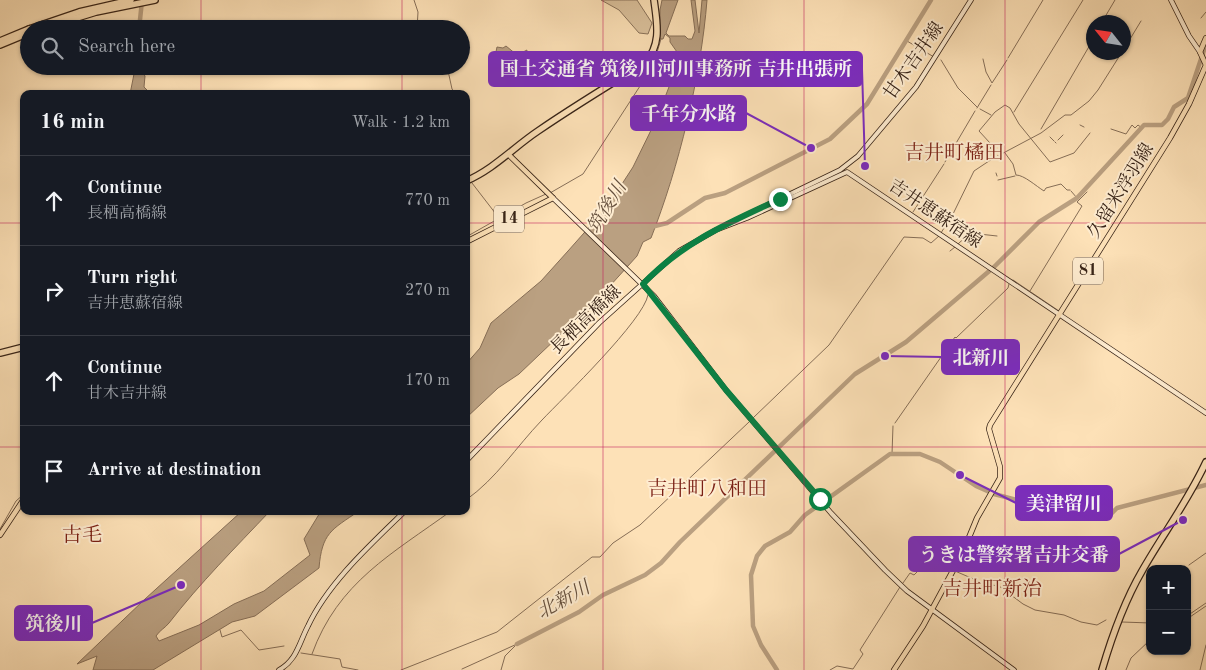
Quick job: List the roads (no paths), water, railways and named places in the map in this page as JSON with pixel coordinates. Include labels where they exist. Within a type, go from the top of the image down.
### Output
[{"type":"highway","points":[[69,20],[131,0]]},
{"type":"highway","points":[[62,20],[110,7],[155,0]]},
{"type":"highway","points":[[470,179],[482,173],[537,132],[645,63],[652,55],[658,32],[654,0]]},
{"type":"highway","points":[[0,41],[20,33]]},
{"type":"highway","points":[[0,45],[20,37]]},
{"type":"highway","points":[[0,353],[20,348]]},
{"type":"highway","points":[[1102,670],[1116,625],[1136,582],[1189,495],[1206,462]]},
{"type":"main road","name":"甘木吉井線","points":[[723,227],[819,181],[850,163],[916,87],[971,0]]},
{"type":"main road","points":[[1171,0],[1189,36],[1202,55]]},
{"type":"main road","points":[[1202,55],[1206,38]]},
{"type":"main road","name":"久留米浮羽線","points":[[894,670],[923,626],[963,552],[977,518],[1000,478],[1000,467],[990,433],[990,425],[1166,146],[1189,104],[1206,66],[1202,55]]},
{"type":"main road","name":"14","points":[[470,240],[553,198],[508,154]]},
{"type":"main road","name":"吉井恵蘇宿線","points":[[642,284],[679,251],[696,240],[847,172],[1206,413]]},
{"type":"main road","points":[[553,198],[642,284]]},
{"type":"main road","name":"長栖高橋線","points":[[470,457],[599,323],[642,284],[708,369],[828,509],[900,585],[1014,670]]},
{"type":"main road","points":[[0,535],[20,505]]},
{"type":"main road","points":[[279,670],[287,666],[296,654],[308,626],[326,595],[401,515]]},
{"type":"water","points":[[662,0],[678,0],[666,33],[669,36],[685,36],[688,39],[692,39],[695,31],[691,0],[695,0],[699,33],[702,0],[707,0],[700,59],[687,121],[671,182],[651,238],[643,242],[637,256],[590,308],[587,314],[580,316],[519,374],[498,388],[470,414],[470,359],[480,348],[491,323],[541,281],[607,207],[633,167],[657,118],[679,61],[670,38],[665,34],[663,39],[660,39]]},
{"type":"water","points":[[506,46],[517,55],[527,50],[524,66],[526,70],[513,66],[499,67],[497,61],[494,61],[497,47],[503,48]]},
{"type":"water","points":[[134,75],[144,75],[144,87],[147,90],[131,90]]},
{"type":"water","points":[[238,515],[266,515],[156,636],[159,641],[199,625],[234,604],[264,591],[310,555],[304,539],[319,515],[353,515],[335,528],[326,540],[320,556],[319,568],[255,616],[232,622],[153,670],[93,670],[97,656],[77,664]]},
{"type":"waterway","points":[[414,0],[418,12],[418,20]]},
{"type":"waterway","points":[[651,227],[667,223],[705,198],[725,193],[830,139],[867,104],[931,0]]},
{"type":"waterway","points":[[1008,58],[1043,0]]},
{"type":"waterway","points":[[1014,112],[1083,0]]},
{"type":"waterway","points":[[1106,15],[1115,0]]},
{"type":"waterway","points":[[140,20],[142,1]]},
{"type":"waterway","points":[[1201,18],[1206,12]]},
{"type":"waterway","points":[[1131,37],[1141,21]]},
{"type":"waterway","points":[[550,193],[583,174],[653,66],[661,39]]},
{"type":"waterway","points":[[907,41],[934,57]]},
{"type":"waterway","name":"北新川","points":[[517,644],[579,612],[603,595],[645,575],[661,563],[680,542],[855,374],[906,342],[994,267],[1039,222],[1077,198],[1144,125],[1162,125],[1168,119],[1174,107],[1188,98],[1206,44]]},
{"type":"waterway","points":[[1041,129],[1086,52]]},
{"type":"waterway","points":[[983,59],[986,72],[992,83],[1007,60]]},
{"type":"waterway","points":[[941,60],[958,88],[977,107]]},
{"type":"waterway","points":[[753,418],[829,345],[904,237],[923,238],[931,243],[939,236],[953,214],[974,171],[992,159],[1041,133],[1065,115],[1071,115],[1089,101],[1117,60]]},
{"type":"waterway","points":[[449,75],[453,90]]},
{"type":"waterway","points":[[977,108],[991,85]]},
{"type":"waterway","points":[[992,158],[990,143],[979,131],[995,112],[1005,105],[1010,108],[1019,124],[1050,162],[1074,153],[1090,133]]},
{"type":"waterway","points":[[980,109],[991,115]]},
{"type":"waterway","points":[[945,162],[975,111]]},
{"type":"waterway","points":[[1080,125],[1084,127]]},
{"type":"waterway","points":[[1111,129],[1126,134],[1132,125],[1135,128],[1138,125],[1142,128]]},
{"type":"waterway","points":[[1058,140],[1063,135]]},
{"type":"waterway","points":[[1050,137],[1054,141]]},
{"type":"waterway","points":[[1005,153],[1013,164],[1016,175],[1044,191],[1046,188],[1061,184],[1067,190],[1070,190]]},
{"type":"waterway","points":[[913,212],[944,164]]},
{"type":"waterway","points":[[998,180],[1015,176]]},
{"type":"waterway","points":[[472,183],[499,218]]},
{"type":"waterway","points":[[1071,191],[1077,198]]},
{"type":"waterway","points":[[1030,291],[1082,206],[1077,202],[1087,192]]},
{"type":"waterway","points":[[470,235],[526,203],[546,194]]},
{"type":"waterway","points":[[958,244],[970,233],[997,236]]},
{"type":"waterway","points":[[950,251],[955,247]]},
{"type":"waterway","points":[[1013,280],[1059,311]]},
{"type":"waterway","points":[[895,423],[955,337],[1008,288],[1009,284]]},
{"type":"waterway","points":[[470,497],[497,472],[533,430],[618,340],[633,322],[648,295]]},
{"type":"waterway","points":[[401,670],[497,632],[592,557],[600,557],[613,543],[640,525],[749,422]]},
{"type":"waterway","points":[[892,454],[893,426]]},
{"type":"waterway","points":[[777,670],[761,645],[753,626],[751,575],[757,556],[765,546],[790,532],[805,515],[890,454],[920,454],[940,462],[976,486],[994,494],[1036,505],[1102,515],[1111,514],[1117,508],[1206,485]]},
{"type":"waterway","points":[[0,529],[16,501],[20,498]]},
{"type":"waterway","points":[[312,654],[323,629],[336,607],[352,588],[388,556],[445,515]]},
{"type":"waterway","points":[[1189,565],[1206,553]]},
{"type":"waterway","points":[[903,583],[910,573],[914,575],[928,561],[951,571]]},
{"type":"waterway","points":[[955,571],[985,584],[999,586],[1023,604],[1035,610],[1064,615],[1081,622],[1097,625],[1106,620]]},
{"type":"waterway","points":[[830,670],[837,666],[853,669],[863,654],[860,650],[900,587]]},
{"type":"waterway","points":[[1191,613],[1206,603]]},
{"type":"waterway","points":[[1191,616],[1206,606]]},
{"type":"waterway","points":[[1122,622],[1146,623]]},
{"type":"waterway","points":[[220,630],[222,637],[241,630],[259,650],[284,646]]},
{"type":"waterway","points":[[462,669],[517,644]]},
{"type":"waterway","points":[[1126,670],[1131,658],[1146,644]]},
{"type":"waterway","points":[[1200,670],[1206,645]]},
{"type":"waterway","points":[[501,670],[505,656],[515,646]]},
{"type":"waterway","points":[[301,653],[340,659],[342,667],[358,670]]},
{"type":"place","name":"千年分水路","points":[[811,148]]},
{"type":"place","name":"国土交通省 筑後川河川事務所 吉井出張所","points":[[865,166]]},
{"type":"place","name":"北新川","points":[[885,356]]},
{"type":"place","name":"美津留川","points":[[960,475]]},
{"type":"place","name":"うきは警察署吉井交番","points":[[1183,520]]},
{"type":"place","name":"筑後川","points":[[181,585]]},
{"type":"district","name":"吉井町橘田","points":[[954,154]]},
{"type":"district","name":"吉井町八和田","points":[[707,490]]},
{"type":"district","name":"古毛","points":[[82,536]]},
{"type":"district","name":"吉井町新治","points":[[992,590]]}]
